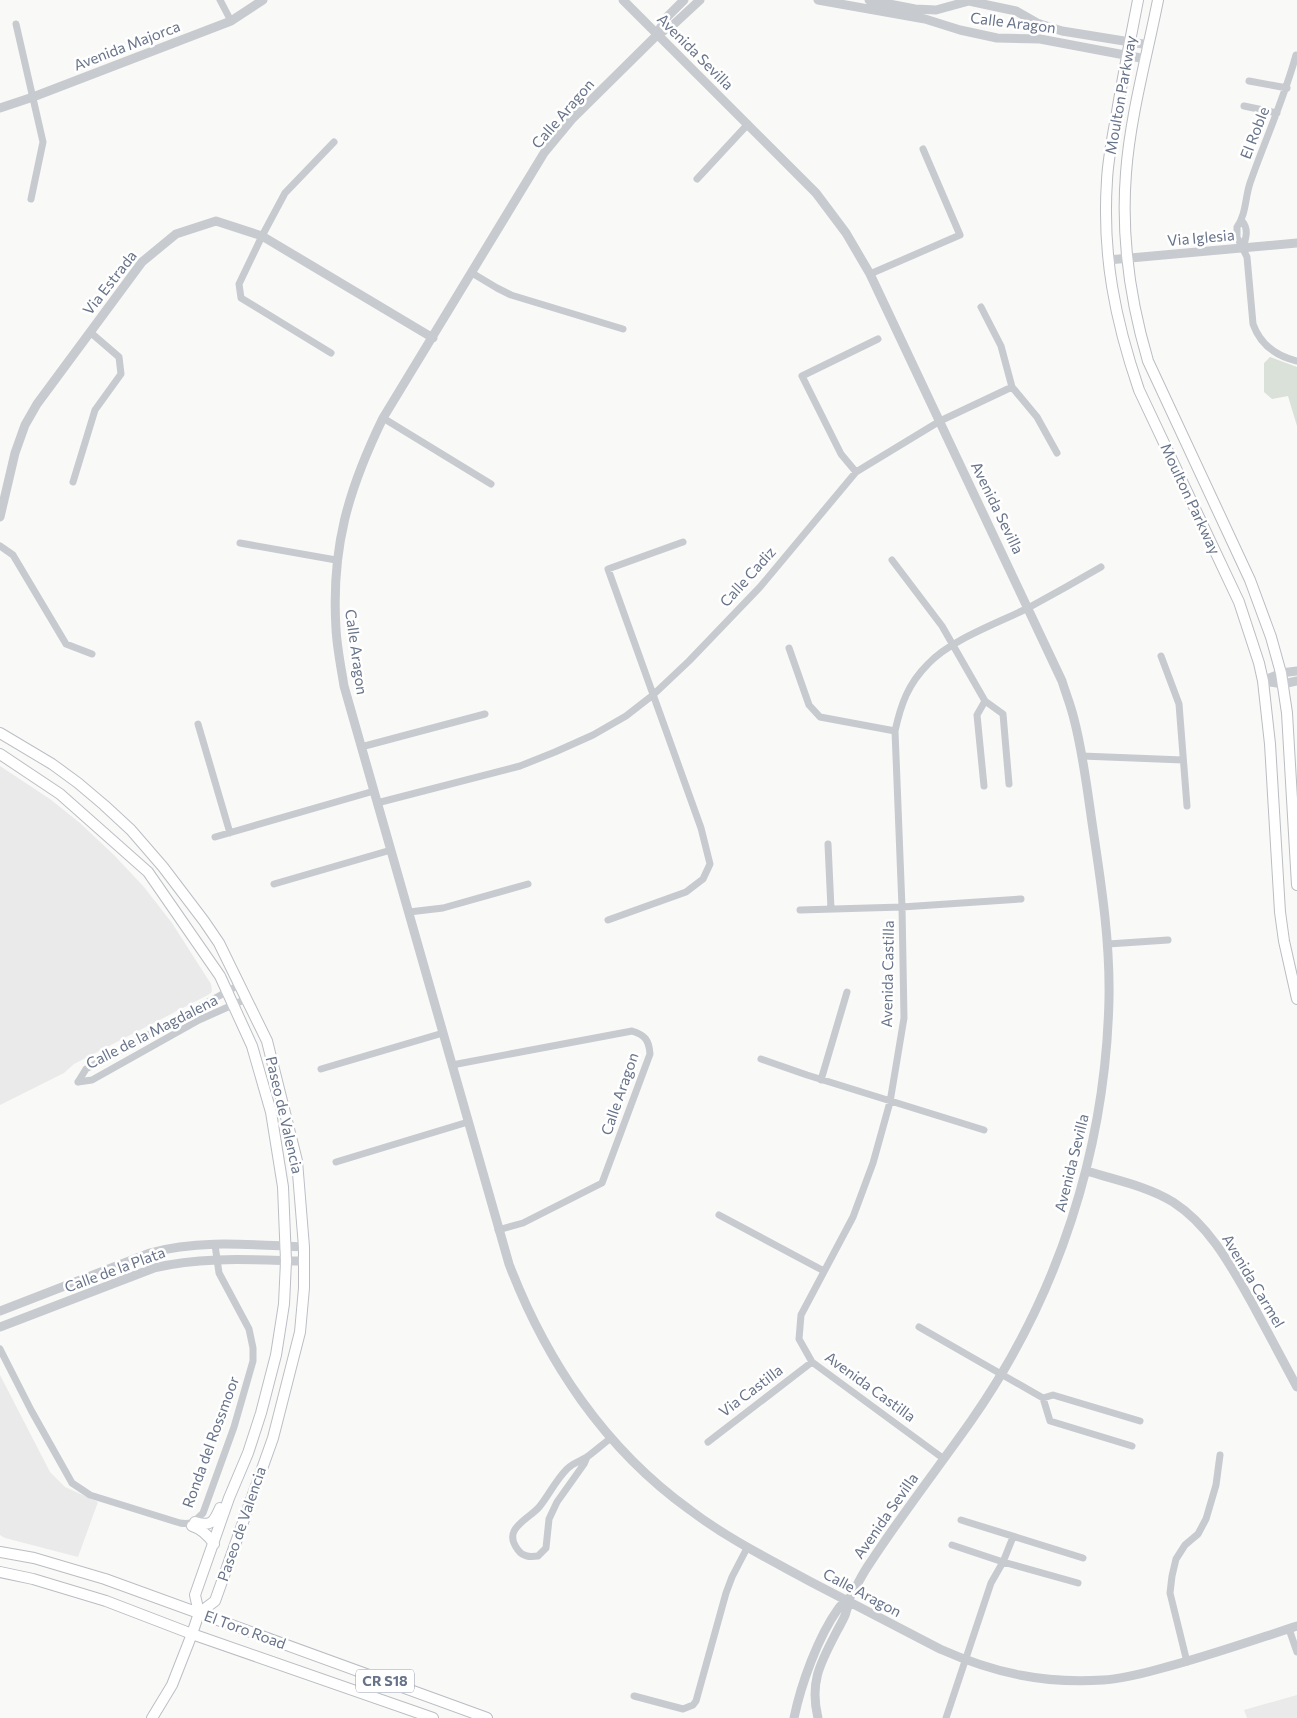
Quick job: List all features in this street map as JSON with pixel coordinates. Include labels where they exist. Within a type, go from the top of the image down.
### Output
[{"type":"main road","name":"Moulton Parkway","points":[[1138,0],[1107,177],[1106,219],[1112,294],[1139,390],[1239,602],[1253,642],[1263,681],[1270,744],[1280,912],[1287,959],[1297,999]]},
{"type":"main road","name":"Moulton Parkway","points":[[1158,0],[1129,144],[1126,173],[1124,208],[1131,293],[1139,330],[1158,386],[1250,580],[1271,637],[1282,679],[1288,722],[1297,884]]},
{"type":"main road","name":"Paseo de Valencia","points":[[0,733],[52,764],[78,783],[131,830],[163,866],[204,921],[219,943],[267,1041],[297,1160],[304,1248],[300,1332],[273,1438],[215,1601],[199,1613]]},
{"type":"main road","name":"Paseo de Valencia","points":[[0,754],[60,794],[148,872],[220,976],[252,1046],[271,1112],[283,1187],[286,1246],[284,1304],[272,1373],[261,1413],[195,1595],[199,1613],[192,1634],[172,1685],[152,1718]]},
{"type":"main road","points":[[192,1523],[209,1524],[215,1520],[228,1490],[235,1484]]},
{"type":"main road","points":[[192,1523],[208,1535],[214,1544]]},
{"type":"main road","name":"El Toro Road","points":[[0,1552],[34,1558],[75,1569],[487,1718]]},
{"type":"main road","name":"El Toro Road","points":[[0,1572],[33,1579],[88,1595],[192,1634],[433,1718]]},
{"type":"street","points":[[220,0],[231,21]]},
{"type":"street","name":"Avenida Majorca","points":[[0,108],[231,21],[263,0]]},
{"type":"street","name":"Avenida Sevilla","points":[[623,0],[816,193],[846,233],[870,274],[1062,681],[1074,719],[1082,756],[1108,944],[1109,997],[1106,1051],[1099,1114],[1075,1211],[1053,1272],[1030,1322],[973,1418],[868,1565],[848,1601],[840,1606],[819,1644],[794,1718]]},
{"type":"street","name":"Calle Aragon","points":[[657,35],[666,18],[684,0]]},
{"type":"street","name":"Calle Aragon","points":[[700,0],[672,25],[657,35],[573,118],[544,153],[383,418],[367,451],[354,485],[343,522],[336,560],[336,630],[344,686],[498,1230],[522,1299],[549,1352],[576,1393],[610,1438],[652,1480],[689,1510],[746,1548],[932,1645],[965,1660],[1006,1673],[1031,1678],[1067,1681],[1105,1680],[1132,1676],[1187,1662],[1293,1628],[1297,1652]]},
{"type":"street","name":"Calle Aragon","points":[[818,0],[915,9],[942,9],[970,1],[1016,11],[1037,23],[1062,30],[1149,45]]},
{"type":"street","name":"Calle Aragon","points":[[869,0],[915,9],[938,22],[960,30],[997,38],[1040,39],[1146,59]]},
{"type":"street","points":[[16,24],[43,142],[31,199]]},
{"type":"street","name":"El Roble","points":[[1296,55],[1287,88],[1250,185],[1242,221],[1246,226],[1243,248],[1247,257],[1253,324],[1264,344],[1274,352],[1297,361]]},
{"type":"street","points":[[1249,81],[1287,88]]},
{"type":"street","points":[[1244,106],[1277,113]]},
{"type":"street","points":[[697,179],[748,124]]},
{"type":"street","points":[[331,353],[241,298],[239,284],[285,192],[334,142]]},
{"type":"street","points":[[870,274],[960,235],[923,149]]},
{"type":"street","name":"Via Estrada","points":[[0,515],[15,453],[25,425],[37,404],[142,262],[176,234],[216,222],[262,236],[432,338]]},
{"type":"street","name":"Via Iglesia","points":[[1108,260],[1297,243]]},
{"type":"street","points":[[472,273],[511,295],[623,329]]},
{"type":"street","points":[[981,307],[1001,346],[1012,386],[1037,417],[1057,453]]},
{"type":"street","name":"Via Estrada","points":[[73,482],[95,410],[121,374],[119,357],[90,332]]},
{"type":"street","points":[[856,472],[841,454],[802,376],[878,339]]},
{"type":"street","points":[[940,421],[1012,386]]},
{"type":"street","points":[[383,418],[492,484]]},
{"type":"street","name":"Calle Cadiz","points":[[378,803],[520,766],[556,752],[618,721],[654,695],[760,587],[856,472],[940,421]]},
{"type":"street","points":[[608,920],[686,892],[703,879],[710,864],[701,828],[608,569],[683,542]]},
{"type":"street","points":[[240,543],[336,560]]},
{"type":"street","points":[[0,546],[13,556],[66,644],[92,654]]},
{"type":"street","points":[[892,560],[942,626],[985,701],[1002,714],[1009,784]]},
{"type":"street","points":[[1029,608],[1101,567]]},
{"type":"street","name":"Avenida Castilla","points":[[944,1459],[812,1362],[799,1339],[801,1315],[853,1217],[873,1163],[890,1102],[904,1018],[895,731],[901,705],[910,686],[929,662],[952,645],[1029,608]]},
{"type":"street","points":[[789,648],[809,705],[820,718],[895,731]]},
{"type":"street","points":[[1160,656],[1179,704],[1186,806]]},
{"type":"street","points":[[1282,679],[1297,671]]},
{"type":"street","points":[[1263,681],[1282,679],[1297,681]]},
{"type":"street","points":[[984,786],[977,715],[985,701]]},
{"type":"street","points":[[361,747],[485,714]]},
{"type":"street","points":[[198,724],[230,833]]},
{"type":"street","points":[[1082,756],[1183,760]]},
{"type":"street","points":[[216,837],[374,791]]},
{"type":"street","points":[[828,844],[831,909]]},
{"type":"street","points":[[274,884],[391,850]]},
{"type":"street","points":[[409,912],[443,908],[528,884]]},
{"type":"street","name":"Avenida Castilla","points":[[800,910],[902,907],[1021,899]]},
{"type":"street","points":[[1108,944],[1168,940]]},
{"type":"street","name":"Calle de la Magdalena","points":[[239,985],[86,1068],[78,1082],[92,1080],[199,1020],[246,999]]},
{"type":"street","points":[[821,1080],[847,992]]},
{"type":"street","name":"Calle Aragon","points":[[452,1065],[632,1030],[643,1034],[650,1044],[650,1054],[602,1183],[522,1223],[498,1230]]},
{"type":"street","points":[[321,1069],[443,1033]]},
{"type":"street","points":[[761,1059],[890,1102],[984,1130]]},
{"type":"street","points":[[336,1162],[468,1122]]},
{"type":"street","name":"Avenida Carmel","points":[[1086,1171],[1146,1189],[1173,1202],[1193,1218],[1226,1257],[1297,1387]]},
{"type":"street","points":[[719,1215],[824,1271]]},
{"type":"street","name":"Ronda del Rossmoor","points":[[0,1349],[31,1410],[72,1483],[90,1495],[180,1524],[192,1523],[203,1513],[230,1440],[252,1361],[253,1348],[249,1329],[219,1273],[215,1245]]},
{"type":"street","name":"Calle de la Plata","points":[[0,1311],[150,1253],[182,1246],[286,1246],[304,1248]]},
{"type":"street","name":"Calle de la Plata","points":[[0,1327],[154,1268],[175,1263],[304,1261]]},
{"type":"street","points":[[919,1327],[1043,1398],[1050,1421],[1132,1446]]},
{"type":"street","name":"Via Castilla","points":[[708,1442],[812,1362]]},
{"type":"street","points":[[1043,1398],[1053,1394],[1140,1421]]},
{"type":"street","points":[[587,1457],[582,1468],[557,1502],[549,1520],[546,1548],[538,1556],[526,1556],[520,1553],[513,1541],[516,1527],[540,1506],[569,1466],[587,1457],[610,1438]]},
{"type":"street","points":[[1187,1662],[1170,1593],[1172,1576],[1176,1559],[1186,1545],[1198,1534],[1206,1519],[1216,1485],[1220,1455]]},
{"type":"street","points":[[961,1520],[1083,1558]]},
{"type":"street","points":[[946,1718],[991,1583],[1003,1562],[1013,1536]]},
{"type":"street","points":[[952,1545],[1003,1562],[1078,1583]]},
{"type":"street","points":[[634,1696],[682,1709],[693,1705],[696,1701],[726,1593],[746,1548]]},
{"type":"street","name":"Avenida Sevilla","points":[[818,1718],[814,1694],[817,1676],[824,1656],[848,1610],[848,1601]]},
{"type":"shaded area","points":[[1270,357],[1297,367],[1297,426],[1288,396],[1272,399],[1264,392],[1264,363]]},
{"type":"shaded area","points":[[0,766],[50,799],[80,823],[114,855],[144,887],[172,923],[211,984],[212,990],[206,996],[74,1064],[64,1073],[0,1105]]},
{"type":"shaded area","points":[[0,1375],[50,1472],[65,1487],[98,1502],[78,1557],[5,1538],[0,1535]]},
{"type":"shaded area","points":[[1297,1695],[1297,1718],[1247,1718],[1244,1710]]}]
